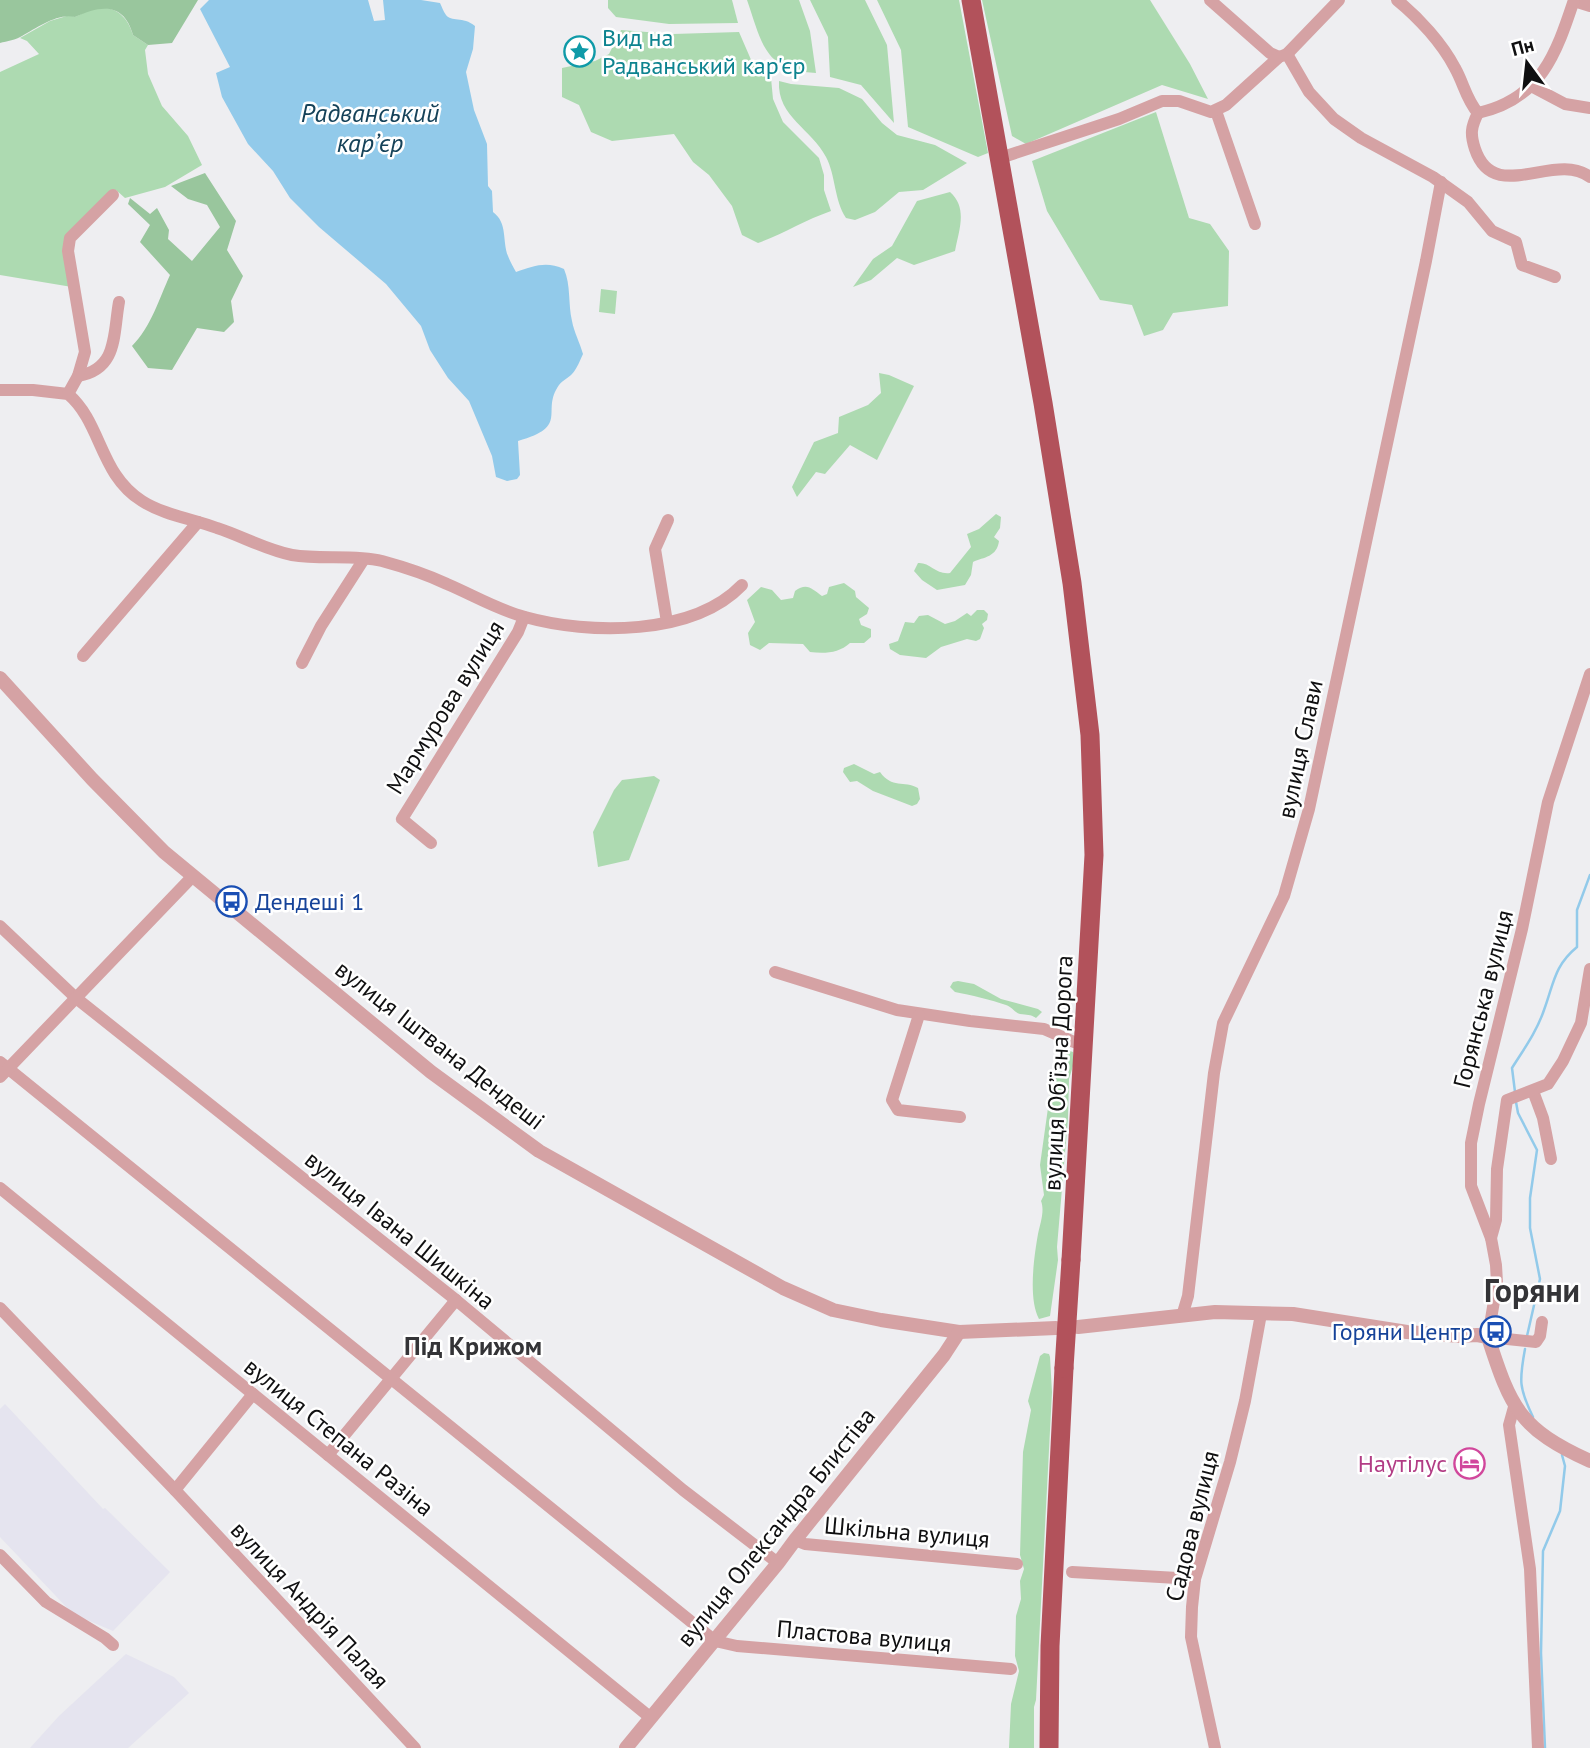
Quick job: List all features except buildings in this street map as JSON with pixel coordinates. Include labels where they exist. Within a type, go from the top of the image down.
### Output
[{"type":"highway","name":"вулиця Обʼїзна Дорога","points":[[971,0],[1043,403],[1072,583],[1090,736],[1094,855],[1064,1368],[1050,1646],[1049,1748]]},
{"type":"street","points":[[1210,0],[1270,53],[1283,55],[1334,119],[1361,138],[1441,182],[1468,202],[1492,231],[1516,242],[1522,265],[1555,277]]},
{"type":"street","points":[[1000,158],[1119,119],[1162,101],[1179,101],[1206,111],[1216,111],[1283,55],[1339,0]]},
{"type":"street","points":[[1397,0],[1413,6],[1454,65],[1466,96],[1478,113]]},
{"type":"street","points":[[1590,6],[1574,1],[1556,53],[1543,72],[1531,86],[1502,105],[1478,113],[1471,127],[1471,139],[1477,155],[1486,168],[1497,174],[1513,176],[1552,169],[1569,169],[1590,177]]},
{"type":"street","points":[[1531,86],[1565,104],[1590,108]]},
{"type":"street","points":[[1216,111],[1255,224]]},
{"type":"street","name":"вулиця Слави","points":[[1182,1315],[1188,1296],[1221,1035],[1238,989],[1284,896],[1309,809],[1441,182]]},
{"type":"street","points":[[68,394],[84,360],[85,344],[68,251],[70,237],[113,195]]},
{"type":"street","points":[[78,376],[103,367],[110,356],[119,302]]},
{"type":"street","points":[[0,390],[68,394],[81,408],[107,462],[124,486],[155,507],[279,552],[312,557],[379,560],[423,574],[524,617],[605,629],[642,627],[710,608],[742,585]]},
{"type":"street","points":[[667,622],[655,549],[668,520]]},
{"type":"street","points":[[83,656],[198,522]]},
{"type":"street","points":[[302,663],[321,625],[364,559]]},
{"type":"street","name":"Мармурова вулиця","points":[[431,843],[402,819],[518,632],[524,617]]},
{"type":"street","name":"Горянська вулиця","points":[[1488,1337],[1497,1283],[1496,1265],[1490,1238],[1471,1186],[1472,1136],[1522,929],[1548,802],[1585,702],[1590,674]]},
{"type":"street","name":"вулиця Іштвана Дендеші","points":[[0,678],[137,826],[193,876],[461,1096],[517,1137],[565,1167],[809,1301],[847,1314],[959,1332],[1056,1328]]},
{"type":"street","points":[[193,876],[76,998],[2,1069],[391,1377],[715,1641]]},
{"type":"street","name":"вулиця Івана Шишкіна","points":[[0,926],[76,998],[456,1300],[683,1490],[778,1563]]},
{"type":"street","points":[[1490,1238],[1496,1220],[1496,1190],[1505,1105],[1507,1100],[1548,1084],[1581,1023],[1590,969]]},
{"type":"street","points":[[775,971],[846,995],[919,1014],[1044,1029],[1084,1044]]},
{"type":"street","points":[[919,1014],[892,1100],[898,1110],[960,1118]]},
{"type":"street","points":[[1533,1091],[1543,1118],[1551,1159]]},
{"type":"street","name":"вулиця Степана Разіна","points":[[0,1188],[651,1718]]},
{"type":"street","points":[[328,1455],[456,1300]]},
{"type":"street","name":"вулиця Андрія Палая","points":[[0,1308],[175,1490],[415,1748]]},
{"type":"street","points":[[1078,1327],[1215,1312],[1293,1314],[1430,1335],[1477,1335],[1536,1342],[1540,1336],[1542,1322]]},
{"type":"street","name":"Садова вулиця","points":[[1215,1748],[1190,1629],[1195,1579],[1233,1450],[1261,1314]]},
{"type":"street","name":"вулиця Олександра Блистіва","points":[[626,1748],[778,1563],[959,1332]]},
{"type":"street","points":[[1488,1337],[1514,1407],[1539,1433],[1567,1451],[1590,1461]]},
{"type":"street","points":[[175,1490],[253,1394]]},
{"type":"street","points":[[1514,1407],[1509,1425],[1530,1569],[1538,1748]]},
{"type":"street","name":"Шкільна вулиця","points":[[794,1540],[805,1544],[1017,1564]]},
{"type":"street","points":[[0,1555],[46,1602],[113,1645]]},
{"type":"street","points":[[1072,1572],[1195,1579]]},
{"type":"street","name":"Пластова вулиця","points":[[715,1641],[737,1646],[1011,1669]]},
{"type":"shaded area","points":[[5,1404],[103,1509],[170,1572],[113,1631],[73,1614],[0,1537],[0,1409]]},
{"type":"shaded area","points":[[126,1654],[174,1677],[189,1693],[128,1748],[30,1748],[59,1716]]},
{"type":"green space","points":[[0,0],[198,0],[172,43],[148,45],[133,35],[124,17],[110,9],[54,19],[20,37],[0,43]]},
{"type":"green space","points":[[608,0],[732,0],[738,23],[669,24],[616,17],[608,8]]},
{"type":"green space","points":[[747,0],[799,0],[810,31],[816,73],[785,67],[775,60],[762,41]]},
{"type":"green space","points":[[810,0],[865,0],[887,45],[894,123],[861,85],[830,77],[828,37]]},
{"type":"green space","points":[[877,0],[959,0],[988,153],[978,157],[908,127],[901,50]]},
{"type":"green space","points":[[982,0],[1150,0],[1190,64],[1208,99],[1162,85],[1026,144],[1012,136]]},
{"type":"green space","points":[[105,8],[119,13],[133,35],[148,45],[145,50],[148,74],[162,106],[188,136],[202,165],[165,187],[125,198],[116,190],[65,239],[72,287],[0,275],[0,72],[39,54],[27,41],[20,38],[50,21],[70,15],[75,17],[91,9]]},
{"type":"green space","points":[[621,30],[673,34],[739,32],[752,62],[771,78],[773,99],[783,122],[819,158],[824,175],[824,190],[831,211],[758,243],[742,235],[732,206],[709,175],[693,162],[674,134],[612,141],[591,132],[579,105],[562,97],[562,68],[595,61],[609,54]]},
{"type":"green space","points":[[779,81],[839,88],[862,99],[882,123],[897,135],[935,145],[967,163],[923,190],[899,192],[875,212],[855,220],[846,218],[839,204],[826,157],[789,113],[780,93]]},
{"type":"green space","points":[[1156,112],[1189,218],[1210,224],[1229,251],[1228,306],[1173,313],[1163,330],[1144,336],[1132,305],[1100,300],[1047,211],[1032,161]]},
{"type":"green space","points":[[205,173],[236,221],[227,250],[243,276],[231,301],[234,322],[224,332],[197,328],[172,370],[148,368],[132,346],[149,322],[170,275],[140,242],[150,225],[128,204],[130,198],[150,214],[157,208],[169,230],[168,239],[192,261],[220,227],[207,205],[188,199],[171,186]]},
{"type":"green space","points":[[950,192],[956,198],[961,212],[955,251],[914,265],[897,258],[871,280],[853,287],[873,259],[892,246],[917,201]]},
{"type":"green space","points":[[601,289],[617,291],[615,314],[599,312]]},
{"type":"green space","points":[[879,373],[914,386],[877,460],[850,445],[825,474],[816,472],[797,497],[792,487],[814,442],[838,433],[839,417],[868,405],[881,393]]},
{"type":"green space","points":[[996,514],[1001,517],[1000,528],[994,537],[999,541],[998,546],[989,556],[973,562],[971,575],[965,585],[937,590],[914,571],[918,563],[922,563],[950,573],[971,547],[967,534],[979,529]]},
{"type":"green space","points":[[844,583],[855,591],[856,597],[869,608],[867,614],[859,619],[861,625],[871,629],[871,637],[864,643],[850,643],[836,651],[821,653],[810,652],[803,644],[769,643],[760,650],[750,645],[748,633],[755,622],[747,600],[761,587],[772,590],[781,600],[793,598],[795,591],[803,587],[809,587],[822,596],[827,594],[829,587]]},
{"type":"green space","points":[[977,610],[984,610],[988,614],[987,620],[982,624],[984,628],[980,639],[976,641],[967,639],[941,647],[926,658],[900,655],[890,649],[889,644],[898,641],[905,622],[914,623],[919,616],[928,615],[945,624],[967,613],[971,616]]},
{"type":"green space","points":[[854,764],[874,774],[880,772],[889,781],[918,788],[920,799],[912,806],[873,791],[857,781],[850,782],[843,772],[844,768]]},
{"type":"green space","points":[[654,776],[660,780],[629,860],[598,867],[593,832],[614,790],[622,780]]},
{"type":"green space","points":[[953,982],[974,984],[1001,999],[1042,1012],[1036,1018],[1020,1014],[1000,1003],[955,992],[950,987]]},
{"type":"green space","points":[[1070,1051],[1073,1052],[1073,1066],[1069,1079],[1058,1260],[1050,1316],[1039,1319],[1034,1300],[1033,1277],[1042,1213],[1041,1201],[1044,1195],[1040,1165],[1055,1058],[1065,1056]]},
{"type":"green space","points":[[1044,1353],[1050,1357],[1052,1392],[1034,1748],[1009,1748],[1011,1704],[1019,1671],[1015,1656],[1016,1616],[1024,1569],[1020,1555],[1023,1452],[1031,1410],[1028,1401],[1040,1356]]},
{"type":"water","name":"Радванський карʼєр","points":[[209,0],[368,0],[374,21],[385,20],[383,0],[421,0],[440,3],[448,17],[475,26],[473,49],[466,72],[474,110],[487,144],[488,186],[492,191],[493,212],[501,221],[506,250],[516,272],[546,265],[564,269],[568,281],[572,321],[583,354],[574,372],[559,385],[554,395],[549,424],[544,430],[518,441],[520,475],[517,479],[507,481],[496,477],[492,456],[469,401],[448,378],[430,350],[421,326],[386,284],[319,227],[290,198],[273,171],[248,144],[222,97],[216,73],[230,67],[200,9]]},
{"type":"waterway","points":[[1515,1092],[1512,1068],[1538,1025],[1559,968],[1577,947],[1577,910],[1590,875]]},
{"type":"waterway","points":[[1516,1102],[1518,1113],[1537,1150],[1530,1198],[1530,1228],[1540,1279],[1527,1336]]},
{"type":"waterway","points":[[1525,1349],[1522,1384],[1533,1417]]},
{"type":"waterway","points":[[1545,1748],[1541,1653],[1543,1551],[1560,1511],[1565,1466],[1562,1455]]},
{"type":"place","name":"Вид на Радванський кар'єр","points":[[579,51]]},
{"type":"place","name":"Дендеші 1","points":[[232,901]]},
{"type":"place","name":"Горяни Центр","points":[[1496,1331]]},
{"type":"place","name":"Наутілус","points":[[1470,1463]]},
{"type":"district","name":"Горяни","points":[[1532,1290]]},
{"type":"district","name":"Під Крижом","points":[[473,1345]]}]
